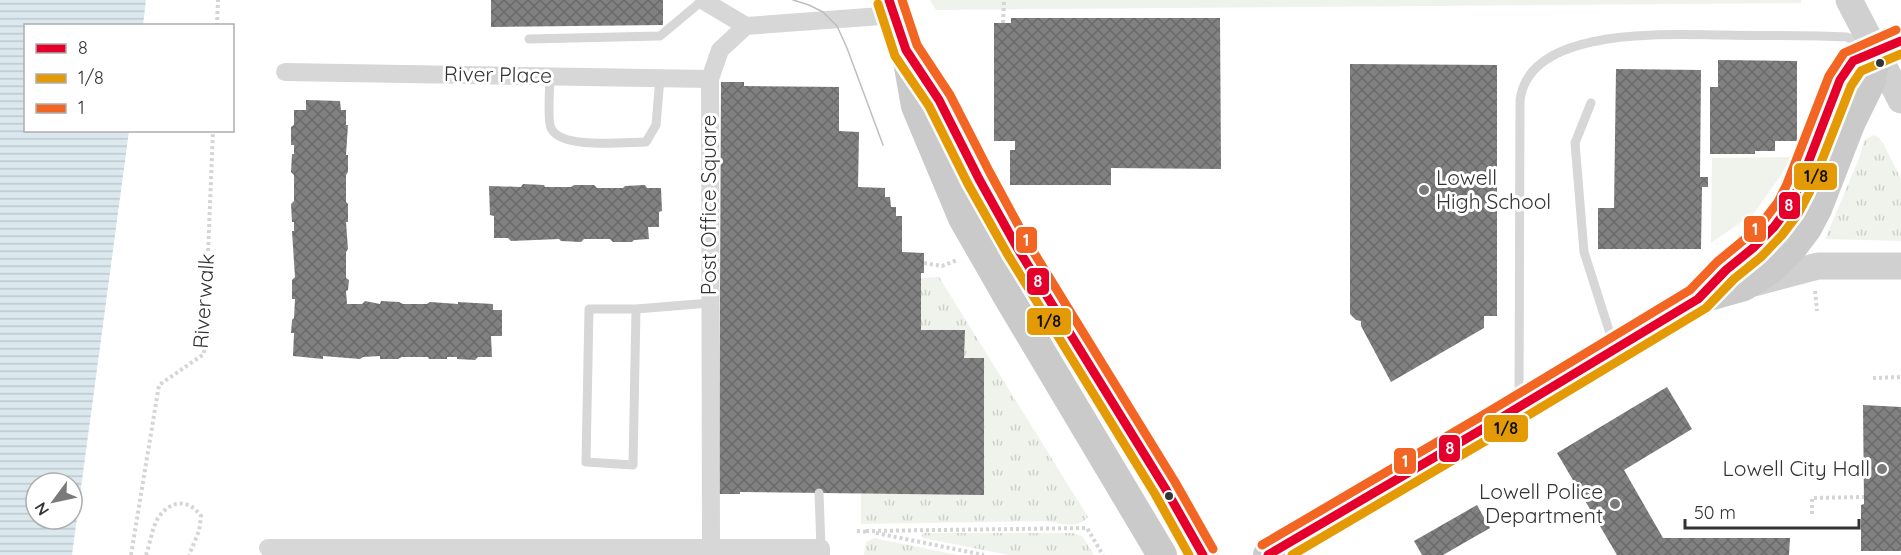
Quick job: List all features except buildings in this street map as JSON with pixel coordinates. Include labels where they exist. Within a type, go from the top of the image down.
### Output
[{"type":"main road","points":[[1849,0],[1888,47],[1901,100]]},
{"type":"main road","points":[[892,7],[906,50],[916,106],[940,168],[963,218],[1162,555]]},
{"type":"main road","points":[[1744,285],[1772,268],[1792,248],[1807,228],[1817,209],[1850,124],[1888,47]]},
{"type":"main road","points":[[1698,299],[1774,227],[1788,208],[1798,189],[1840,80],[1853,61],[1888,47]]},
{"type":"main road","points":[[906,50],[939,100],[1018,249],[1165,488],[1203,555]]},
{"type":"main road","points":[[1268,555],[1698,299],[1818,266],[1901,266]]},
{"type":"street","points":[[704,0],[746,26],[892,7]]},
{"type":"street","name":"Post Office Square","points":[[711,548],[710,79],[720,50],[746,26]]},
{"type":"street","name":"River Place","points":[[285,72],[710,79]]},
{"type":"street","points":[[268,551],[711,548],[729,551],[821,551]]},
{"type":"lane","points":[[529,39],[660,36],[704,0]]},
{"type":"lane","points":[[615,25],[615,37]]},
{"type":"lane","points":[[1519,407],[1520,101],[1521,90],[1530,74],[1547,58],[1574,46],[1630,35],[1847,37],[1888,47]]},
{"type":"lane","points":[[550,76],[550,127],[557,136],[578,143],[646,142],[656,125],[660,78]]},
{"type":"lane","points":[[1591,103],[1575,143],[1584,252],[1615,349]]},
{"type":"lane","points":[[636,309],[633,465],[586,462],[589,309],[636,309],[710,303]]},
{"type":"lane","points":[[819,493],[821,551]]},
{"type":"path","points":[[217,24],[218,0]]},
{"type":"path","points":[[1003,23],[1004,0]]},
{"type":"path","name":"Riverwalk","points":[[131,555],[159,385],[204,354],[213,132]]},
{"type":"path","points":[[924,263],[942,266],[957,260]]},
{"type":"path","points":[[1816,288],[1817,311]]},
{"type":"path","points":[[1873,378],[1901,377]]},
{"type":"path","points":[[1812,514],[1812,498],[1863,497]]},
{"type":"path","points":[[146,555],[158,519],[176,504],[194,507],[201,516],[199,531],[189,555]]},
{"type":"path","points":[[857,531],[1087,528],[1103,555]]},
{"type":"path","points":[[866,531],[984,555]]},
{"type":"green space","points":[[930,0],[1801,0],[1801,3],[936,10]]},
{"type":"green space","points":[[1874,135],[1883,143],[1901,179],[1901,241],[1825,239],[1860,156],[1864,140]]},
{"type":"green space","points":[[1791,157],[1754,213],[1711,243],[1712,158]]},
{"type":"green space","points":[[939,277],[1088,517],[1084,521],[1074,525],[1046,521],[861,524],[861,494],[984,494],[984,358],[964,358],[964,330],[921,330],[921,278]]},
{"type":"green space","points":[[924,533],[1073,533],[1082,536],[1094,555],[1009,555],[923,538],[921,536]]},
{"type":"green space","points":[[875,538],[958,555],[864,555],[866,542]]},
{"type":"shaded area","points":[[0,0],[146,0],[143,24],[24,24],[24,132],[129,132],[83,471],[24,471],[24,531],[75,531],[72,555],[0,555]]},
{"type":"tram line","points":[[793,0],[823,12],[837,26],[883,145]]},
{"type":"transit line","name":"8","points":[[889,0],[906,50],[939,100],[1018,249],[1165,488],[1203,555]]},
{"type":"transit line","name":"1","points":[[902,0],[917,45],[950,95],[1028,243],[1175,482],[1213,549]]},
{"type":"transit line","name":"1/8","points":[[878,4],[895,56],[929,106],[968,184],[1008,255],[1155,494],[1189,555]]},
{"type":"transit line","name":"1","points":[[1262,545],[1690,290],[1717,262],[1745,239],[1778,202],[1829,76],[1844,53],[1896,30]]},
{"type":"transit line","name":"8","points":[[1268,555],[1698,299],[1774,227],[1788,208],[1798,189],[1840,80],[1853,61],[1901,41]]},
{"type":"transit line","name":"1/8","points":[[1292,555],[1706,308],[1734,279],[1761,257],[1798,214],[1809,193],[1851,86],[1861,71],[1901,54]]},
{"type":"place","name":"Lowell High School","points":[[1424,190]]},
{"type":"place","name":"Lowell City Hall","points":[[1882,469]]},
{"type":"place","name":"Lowell Police Department","points":[[1615,504]]}]
